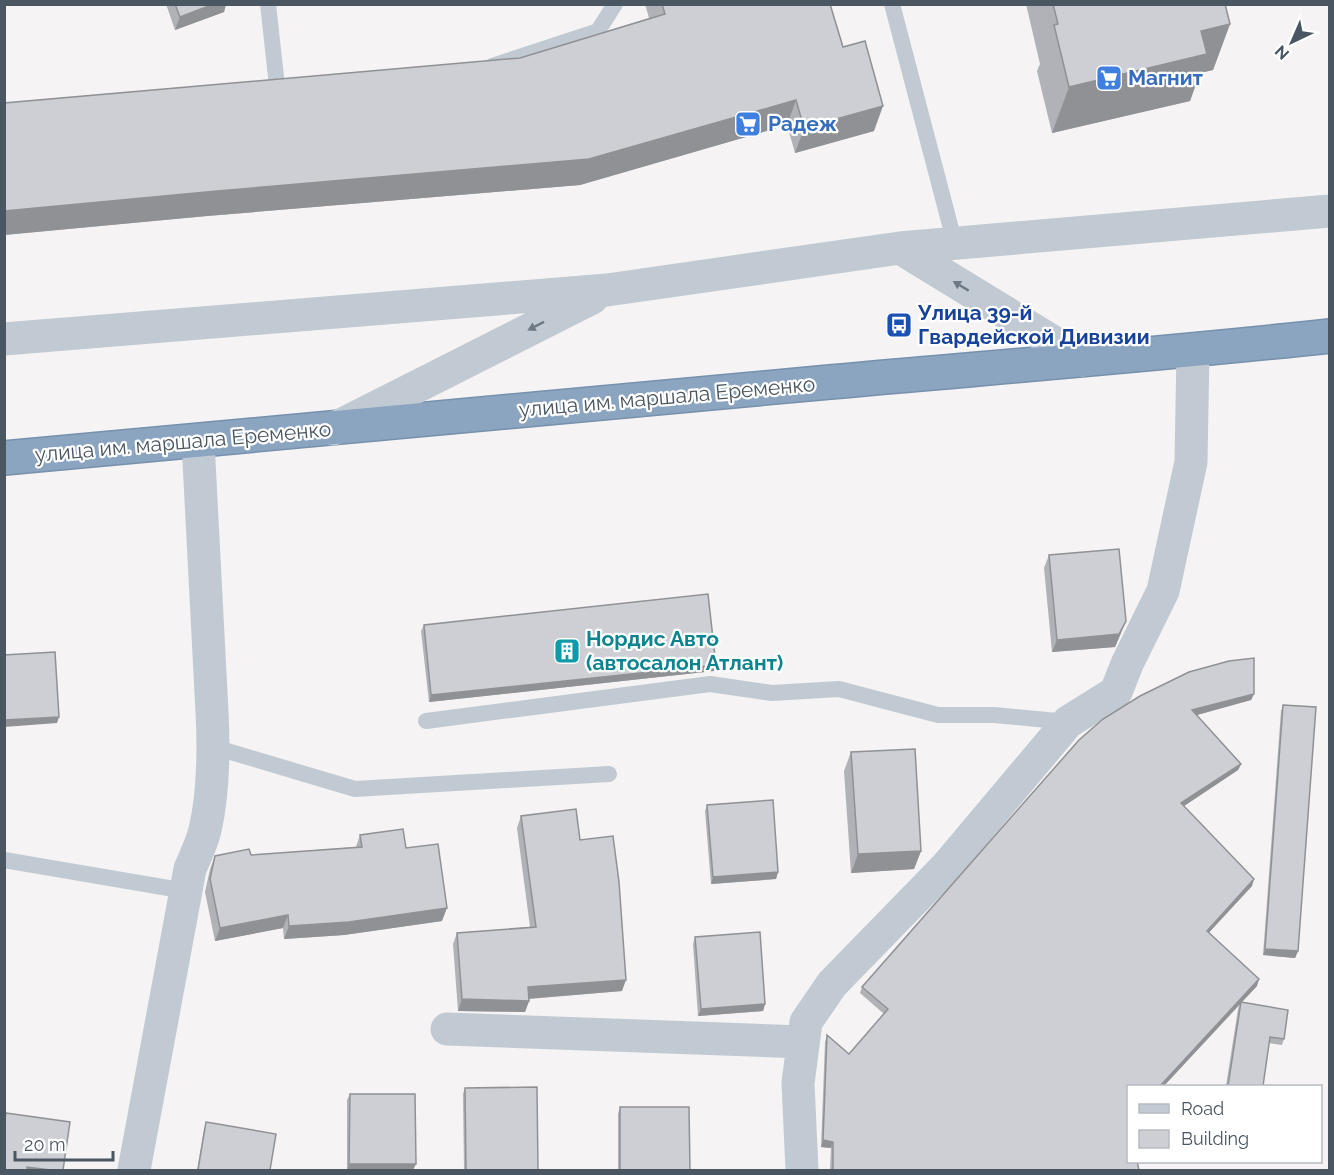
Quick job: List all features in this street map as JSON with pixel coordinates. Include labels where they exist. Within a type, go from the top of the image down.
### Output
[{"type":"highway","name":"улица им. маршала Еременко","points":[[4,458],[1193,351],[1329,336]]},
{"type":"street","points":[[4,339],[607,290],[900,248],[1329,211]]},
{"type":"street","points":[[900,248],[1083,360]]},
{"type":"street","points":[[333,429],[607,290]]},
{"type":"street","points":[[802,1170],[798,1083],[806,1022],[832,984],[946,867],[1068,722],[1116,692],[1127,664],[1163,591],[1191,462],[1193,351]]},
{"type":"street","points":[[134,1170],[190,869],[205,831],[211,790],[213,747],[202,482],[198,442]]},
{"type":"street","points":[[447,1029],[804,1042]]},
{"type":"lane","points":[[268,4],[276,86]]},
{"type":"lane","points":[[482,69],[598,31],[615,4]]},
{"type":"lane","points":[[892,4],[955,244]]},
{"type":"lane","points":[[426,721],[710,684],[772,693],[839,689],[938,715],[994,715],[1068,722]]},
{"type":"lane","points":[[213,747],[355,789],[609,774]]},
{"type":"lane","points":[[4,860],[186,891]]},
{"type":"building","points":[[175,4],[214,4],[180,17]]},
{"type":"building","points":[[662,4],[830,4],[843,47],[865,41],[883,106],[804,128],[796,100],[589,159],[4,211],[4,103],[520,58],[665,14]]},
{"type":"building","points":[[1053,4],[1225,4],[1230,24],[1201,31],[1207,54],[1069,87],[1054,25],[1058,24]]},
{"type":"building","points":[[1119,549],[1126,621],[1119,634],[1057,640],[1049,555]]},
{"type":"building","name":"Нордис Авто (автосалон Атлант)","points":[[708,594],[716,665],[431,695],[424,625]]},
{"type":"building","points":[[55,652],[59,717],[4,720],[4,655]]},
{"type":"building","points":[[1254,658],[1254,694],[1192,710],[1241,764],[1181,803],[1254,879],[1207,931],[1259,979],[1161,1085],[1127,1085],[1127,1163],[1137,1163],[1139,1170],[833,1170],[833,1142],[823,1140],[827,1035],[849,1054],[888,1009],[862,987],[1079,740],[1103,719],[1140,696],[1189,672],[1229,661]]},
{"type":"building","points":[[1283,705],[1316,707],[1298,951],[1265,949]]},
{"type":"building","points":[[915,749],[921,851],[858,854],[851,752]]},
{"type":"building","points":[[773,800],[778,872],[713,877],[707,805]]},
{"type":"building","points":[[576,809],[580,840],[613,836],[619,882],[626,980],[528,987],[529,1001],[462,999],[457,933],[536,927],[521,816]]},
{"type":"building","points":[[403,829],[406,848],[438,844],[447,908],[349,922],[289,926],[288,915],[220,928],[210,879],[215,856],[249,849],[251,855],[362,847],[360,835]]},
{"type":"building","points":[[760,932],[765,1004],[701,1009],[695,937]]},
{"type":"building","points":[[1241,1002],[1288,1010],[1284,1039],[1270,1037],[1263,1085],[1228,1085]]},
{"type":"building","points":[[537,1087],[538,1170],[466,1170],[465,1088]]},
{"type":"building","points":[[350,1094],[415,1094],[416,1164],[349,1164]]},
{"type":"building","points":[[620,1107],[689,1107],[690,1170],[620,1170]]},
{"type":"building","points":[[6,1113],[70,1122],[63,1170],[27,1167],[27,1170],[4,1170]]},
{"type":"building","points":[[206,1122],[276,1134],[270,1170],[198,1170]]},
{"type":"place","name":"Магнит","points":[[1109,78]]},
{"type":"place","name":"Радеж","points":[[748,124]]},
{"type":"place","name":"Улица 39-й Гвардейской Дивизии","points":[[899,325]]},
{"type":"place","name":"Нордис Авто (автосалон Атлант)","points":[[567,651]]}]
